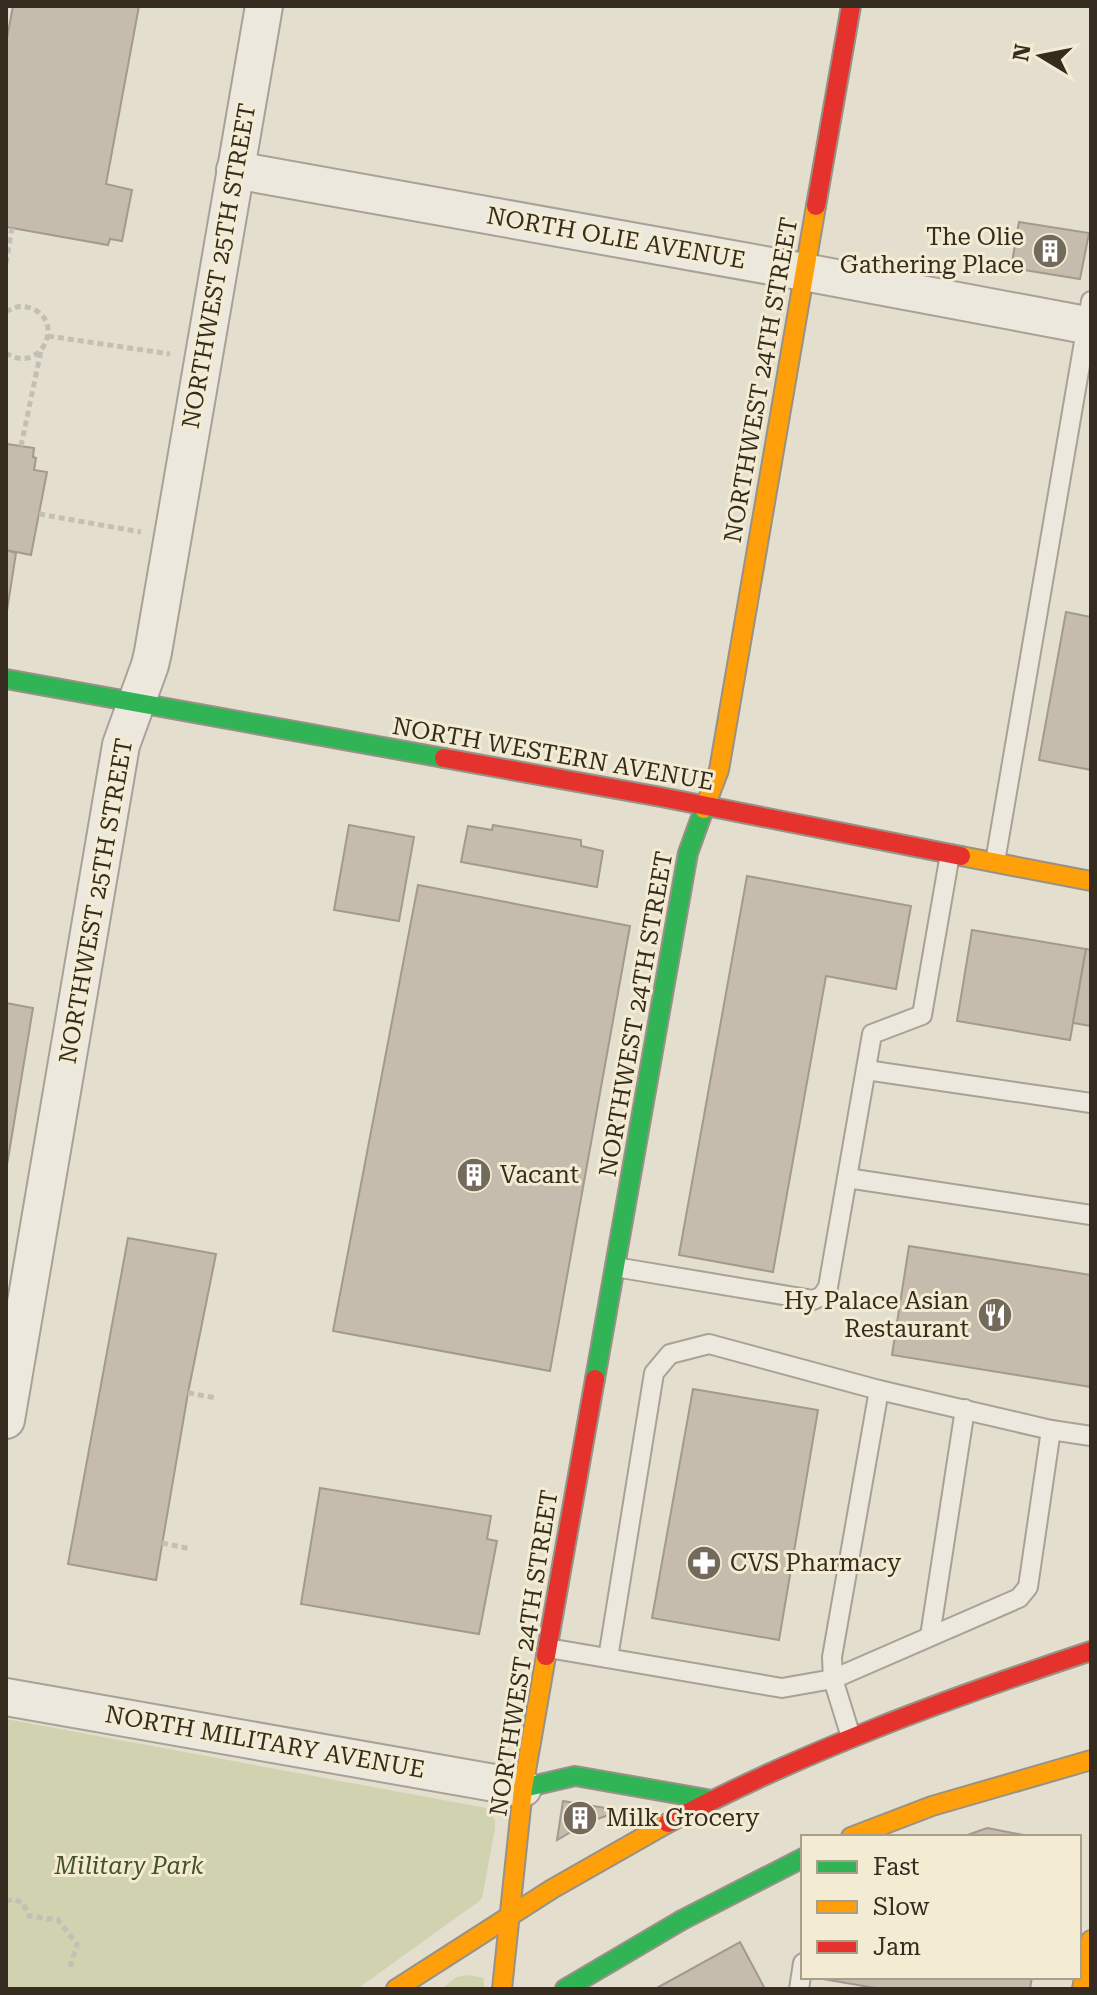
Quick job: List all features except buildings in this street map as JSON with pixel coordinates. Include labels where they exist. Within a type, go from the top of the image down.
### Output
[{"type":"street","name":"NORTHWEST 25TH STREET","points":[[6,1420],[121,745],[153,652],[264,6]]},
{"type":"street","name":"NORTHWEST 24TH STREET","points":[[502,1989],[523,1788],[688,853],[719,770],[851,6]]},
{"type":"street","name":"NORTH OLIE AVENUE","points":[[235,170],[804,272],[1090,318]]},
{"type":"street","name":"NORTH WESTERN AVENUE","points":[[6,679],[459,760],[1091,881]]},
{"type":"street","points":[[396,1989],[510,1913],[712,1800],[851,1737],[977,1689],[1091,1651]]},
{"type":"street","name":"NORTH MILITARY AVENUE","points":[[6,1697],[523,1788]]},
{"type":"street","points":[[856,1835],[932,1806],[1091,1760]]},
{"type":"street","points":[[523,1788],[575,1776],[712,1800]]},
{"type":"street","points":[[565,1989],[586,1983],[611,1959],[801,1859]]},
{"type":"street","points":[[1082,1989],[1091,1940]]},
{"type":"lane","points":[[995,862],[1090,318]]},
{"type":"lane","points":[[615,1267],[813,1300],[822,1296],[828,1287],[872,1034],[922,1015],[950,854]]},
{"type":"lane","points":[[866,1070],[1091,1103]]},
{"type":"lane","points":[[847,1178],[1091,1215]]},
{"type":"lane","points":[[608,1658],[654,1373],[670,1354],[709,1344],[879,1390],[1051,1430],[1091,1436]]},
{"type":"lane","points":[[851,1737],[833,1679],[832,1657],[879,1390]]},
{"type":"lane","points":[[930,1636],[965,1409]]},
{"type":"lane","points":[[548,1648],[782,1688],[833,1679],[1019,1598],[1028,1587],[1051,1430]]},
{"type":"path","points":[[6,263],[12,228]]},
{"type":"path","points":[[6,312],[23,306],[37,311],[45,319],[48,329],[48,340],[41,351],[21,446]]},
{"type":"path","points":[[48,336],[203,359]]},
{"type":"path","points":[[6,353],[23,359],[41,351]]},
{"type":"path","points":[[39,514],[172,537]]},
{"type":"path","points":[[188,1393],[217,1398]]},
{"type":"path","points":[[162,1543],[191,1549]]},
{"type":"path","points":[[6,1901],[13,1899],[23,1903],[29,1916],[58,1920],[77,1944],[70,1967]]},
{"type":"green space","name":"Military Park","points":[[6,1719],[486,1808],[495,1820],[495,1828],[482,1898],[357,1989],[6,1989]]},
{"type":"green space","points":[[469,1975],[483,1978],[485,1989],[441,1989],[457,1977]]},
{"type":"traffic: fast","points":[[6,679],[444,758]]},
{"type":"traffic: fast","points":[[595,1379],[688,853],[704,809]]},
{"type":"traffic: fast","points":[[523,1788],[575,1776],[712,1800]]},
{"type":"traffic: fast","points":[[565,1989],[682,1920],[801,1859]]},
{"type":"traffic: slow","points":[[704,809],[719,770],[816,206]]},
{"type":"traffic: slow","points":[[961,856],[1091,881]]},
{"type":"traffic: slow","points":[[502,1989],[523,1788],[546,1656]]},
{"type":"traffic: slow","points":[[856,1835],[932,1806],[1091,1760]]},
{"type":"traffic: slow","points":[[396,1989],[552,1889],[668,1823]]},
{"type":"traffic: slow","points":[[1082,1989],[1091,1940]]},
{"type":"traffic: jam","points":[[816,206],[851,6]]},
{"type":"traffic: jam","points":[[444,758],[961,856]]},
{"type":"traffic: jam","points":[[546,1656],[595,1379]]},
{"type":"traffic: jam","points":[[668,1823],[770,1773],[875,1728],[1091,1651]]},
{"type":"place","name":"The Olie Gathering Place","points":[[1050,251]]},
{"type":"place","name":"Vacant","points":[[474,1175]]},
{"type":"place","name":"Hy Palace Asian Restaurant","points":[[995,1315]]},
{"type":"place","name":"CVS Pharmacy","points":[[704,1563]]},
{"type":"place","name":"Milk Grocery","points":[[580,1818]]}]
